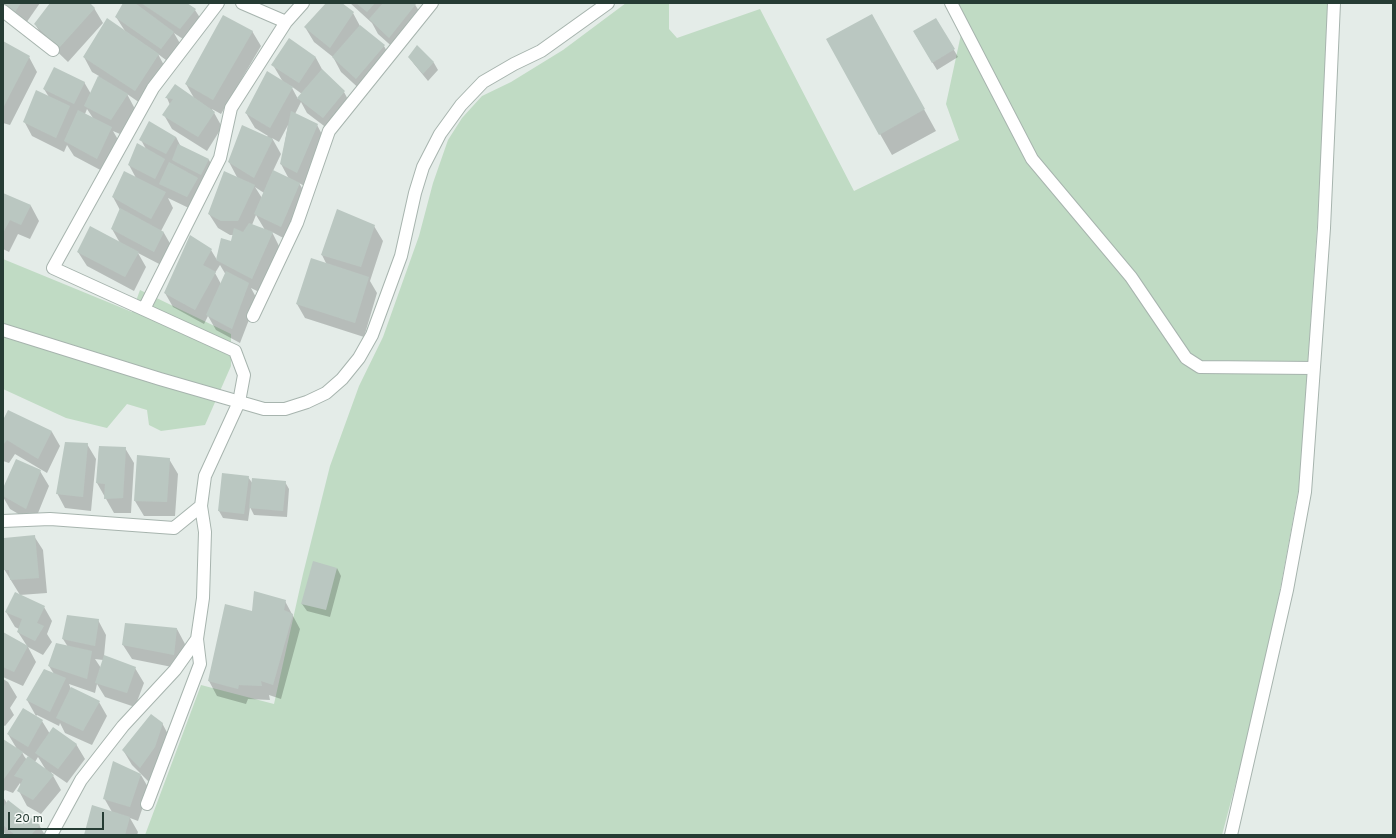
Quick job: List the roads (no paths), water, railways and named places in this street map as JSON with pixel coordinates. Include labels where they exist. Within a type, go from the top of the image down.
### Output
[{"type":"street","points":[[147,804],[200,664],[198,639],[204,598],[205,540],[201,506],[205,476],[239,402],[244,375],[235,351],[53,268],[153,88],[218,3]]},
{"type":"street","points":[[242,3],[286,22]]},
{"type":"street","points":[[144,309],[220,158],[231,108],[286,22],[303,3]]},
{"type":"street","points":[[253,316],[297,223],[329,130],[432,3]]},
{"type":"street","points":[[3,330],[264,409],[285,409],[307,402],[326,393],[342,379],[359,358],[372,335],[401,256],[422,167],[440,134],[461,105],[483,82],[514,64],[541,51],[608,3]]},
{"type":"street","points":[[951,3],[1032,159],[1132,278],[1186,358],[1200,367],[1313,368]]},
{"type":"street","points":[[1231,835],[1289,583],[1304,492],[1324,228],[1334,3]]},
{"type":"street","points":[[3,11],[52,50]]},
{"type":"street","points":[[3,521],[50,519],[174,528],[201,506]]},
{"type":"street","points":[[51,835],[81,780],[123,726],[175,670],[198,639]]}]
